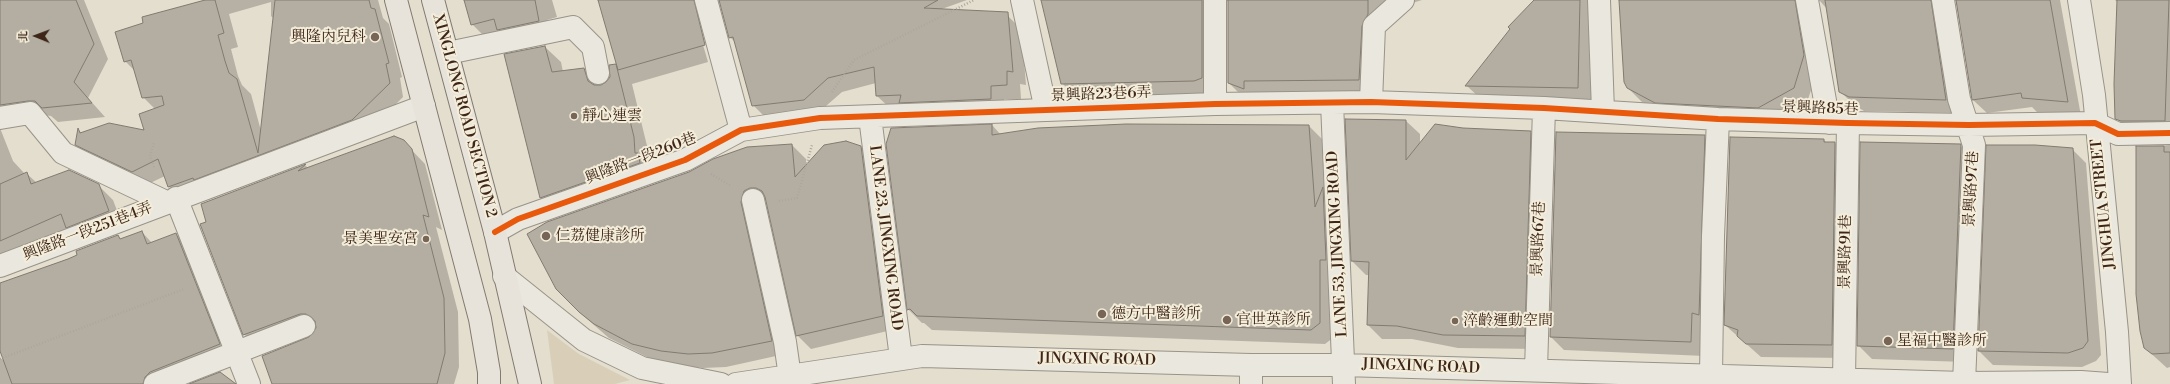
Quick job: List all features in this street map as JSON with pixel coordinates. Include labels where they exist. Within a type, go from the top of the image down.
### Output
[{"type":"main road","points":[[396,0],[480,319],[489,384]]},
{"type":"main road","name":"XINGLONG ROAD SECTION 2","points":[[433,0],[495,232],[530,384]]},
{"type":"street","points":[[706,0],[741,130]]},
{"type":"street","name":"景興路23巷6弄","points":[[1022,0],[1046,110]]},
{"type":"street","points":[[1215,0],[1215,104]]},
{"type":"street","points":[[1371,102],[1374,26],[1403,0]]},
{"type":"street","points":[[1599,0],[1603,111]]},
{"type":"street","name":"景興路91巷","points":[[1807,0],[1839,123],[1844,380]]},
{"type":"street","name":"景興路97巷","points":[[1943,0],[1959,99],[1969,125],[1974,145],[1964,383]]},
{"type":"street","name":"JINGHUA STREET","points":[[2079,0],[2094,95],[2095,123],[2118,332],[2120,384]]},
{"type":"street","points":[[448,53],[573,27],[593,47],[598,73]]},
{"type":"street","name":"景興路23巷6弄","points":[[870,117],[1215,104],[1371,102]]},
{"type":"street","name":"景興路85巷","points":[[1371,102],[1544,108],[1718,119],[1839,123],[1969,125],[2095,123]]},
{"type":"street","name":"LANE 53, JINGXING ROAD","points":[[1332,103],[1343,374]]},
{"type":"street","name":"興隆路一段251巷4弄","points":[[0,266],[171,200],[424,106]]},
{"type":"street","name":"景興路67巷","points":[[1536,370],[1544,108]]},
{"type":"street","points":[[0,118],[30,113],[63,153],[171,200],[208,280],[249,384]]},
{"type":"street","name":"興隆路一段260巷","points":[[495,232],[518,219],[684,160],[741,130],[820,118],[870,117]]},
{"type":"street","name":"LANE 23, JINGXING ROAD","points":[[870,117],[901,358]]},
{"type":"street","points":[[1711,376],[1713,236],[1718,119]]},
{"type":"street","points":[[2095,123],[2118,134],[2170,133]]},
{"type":"street","points":[[753,200],[785,342],[790,376]]},
{"type":"street","points":[[504,276],[584,340],[642,368],[721,384]]},
{"type":"street","points":[[155,384],[304,326]]},
{"type":"street","name":"JINGXING ROAD","points":[[736,384],[922,356],[1251,374],[1343,374],[1536,370],[1964,383],[2081,382],[2108,384]]},
{"type":"path","points":[[0,360],[208,280]]},
{"type":"shaded area","points":[[547,330],[579,354],[630,380],[615,384],[554,384]]},
{"type":"building","points":[[0,0],[76,0],[94,44],[74,82],[92,103],[42,108],[35,101],[0,105]]},
{"type":"building","points":[[205,0],[215,0],[224,33],[218,35],[225,61],[229,73],[237,79],[258,153],[275,0],[369,0],[371,8],[375,9],[389,63],[386,64],[390,83],[352,120],[194,180],[193,178],[168,187],[158,159],[132,172],[75,145],[78,128],[80,133],[109,123],[144,130],[139,114],[164,105],[162,96],[142,98],[131,60],[124,62],[115,32],[143,23],[142,17]]},
{"type":"building","points":[[464,0],[535,0],[539,21],[497,30],[494,19],[471,25]]},
{"type":"building","points":[[598,0],[694,0],[705,45],[618,70]]},
{"type":"building","points":[[719,0],[938,0],[924,8],[1008,12],[1013,72],[1007,71],[1007,85],[991,86],[991,99],[899,103],[901,95],[876,96],[874,67],[828,78],[804,100],[752,106],[733,37],[729,38]]},
{"type":"building","points":[[1041,0],[1202,0],[1202,78],[1194,81],[1061,84]]},
{"type":"building","points":[[1228,0],[1368,0],[1368,14],[1362,26],[1359,80],[1244,81],[1244,89],[1228,83]]},
{"type":"building","points":[[1534,0],[1580,0],[1578,88],[1465,86],[1510,29],[1508,27]]},
{"type":"building","points":[[1619,0],[1795,0],[1804,55],[1794,88],[1758,108],[1655,103],[1627,88],[1624,82]]},
{"type":"building","points":[[1825,0],[1931,0],[1946,100],[1849,97],[1839,92]]},
{"type":"building","points":[[1956,0],[2050,0],[2068,102],[2022,98],[2021,93],[1972,100]]},
{"type":"building","points":[[2117,0],[2169,0],[2165,121],[2121,121],[2115,119],[2114,84]]},
{"type":"building","name":"靜心連雲","points":[[545,46],[552,72],[584,68],[588,81],[594,85],[601,85],[606,82],[610,77],[609,65],[616,64],[634,137],[635,153],[638,153],[640,163],[540,198],[504,54]]},
{"type":"building","points":[[1345,119],[1406,120],[1406,160],[1435,124],[1463,128],[1531,131],[1525,336],[1443,335],[1397,326],[1367,325],[1369,262],[1351,261]]},
{"type":"building","points":[[992,124],[992,135],[1038,128],[1126,124],[1309,125],[1315,207],[1323,187],[1326,260],[1320,260],[1320,323],[1311,330],[917,316],[910,309],[907,310],[886,144],[891,128]]},
{"type":"building","points":[[1556,132],[1705,135],[1699,315],[1692,313],[1691,342],[1550,337]]},
{"type":"building","points":[[394,136],[404,140],[412,149],[429,217],[423,215],[444,298],[445,353],[437,384],[272,384],[262,356],[309,337],[316,328],[315,321],[306,314],[300,314],[243,335],[200,224],[206,222],[201,204],[306,164],[298,171]]},
{"type":"building","points":[[1730,137],[1824,139],[1824,142],[1835,142],[1832,345],[1746,344],[1737,336],[1738,330],[1724,325]]},
{"type":"building","points":[[846,141],[861,146],[883,316],[796,336],[765,197],[762,191],[756,188],[750,188],[744,191],[741,202],[772,341],[712,353],[688,354],[661,351],[632,344],[594,324],[579,312],[556,289],[527,234],[547,222],[689,172],[713,159],[747,147],[792,144],[795,177],[824,145]]},
{"type":"building","points":[[1860,142],[1961,144],[1953,349],[1857,346]]},
{"type":"building","points":[[1986,145],[2035,145],[2073,148],[2088,341],[2083,348],[2068,353],[1978,351]]},
{"type":"building","points":[[2136,146],[2164,146],[2164,152],[2170,152],[2170,353],[2152,354],[2144,348],[2140,331],[2136,294]]},
{"type":"building","points":[[69,170],[99,184],[109,211],[66,228],[61,214],[0,241],[0,184],[27,172],[31,184]]},
{"type":"building","points":[[142,231],[147,244],[176,233],[220,344],[150,372],[145,377],[143,384],[12,384],[0,351],[0,283],[68,259],[77,255],[76,251],[118,235],[120,239]]},
{"type":"building","points":[[220,372],[236,384],[189,384]]},
{"type":"cycle path","points":[[495,232],[518,219],[685,160],[741,130],[820,118],[1215,104],[1371,102],[1544,108],[1718,119],[1848,123],[1969,125],[2095,123],[2118,134],[2170,133]]},
{"type":"place","name":"興隆內兒科","points":[[375,37]]},
{"type":"place","name":"靜心連雲","points":[[574,116]]},
{"type":"place","name":"仁荔健康診所","points":[[546,236]]},
{"type":"place","name":"景美聖安宮","points":[[426,239]]},
{"type":"place","name":"德方中醫診所","points":[[1102,314]]},
{"type":"place","name":"官世英診所","points":[[1227,320]]},
{"type":"place","name":"淬齡運動空間","points":[[1455,321]]},
{"type":"place","name":"星福中醫診所","points":[[1888,341]]}]
